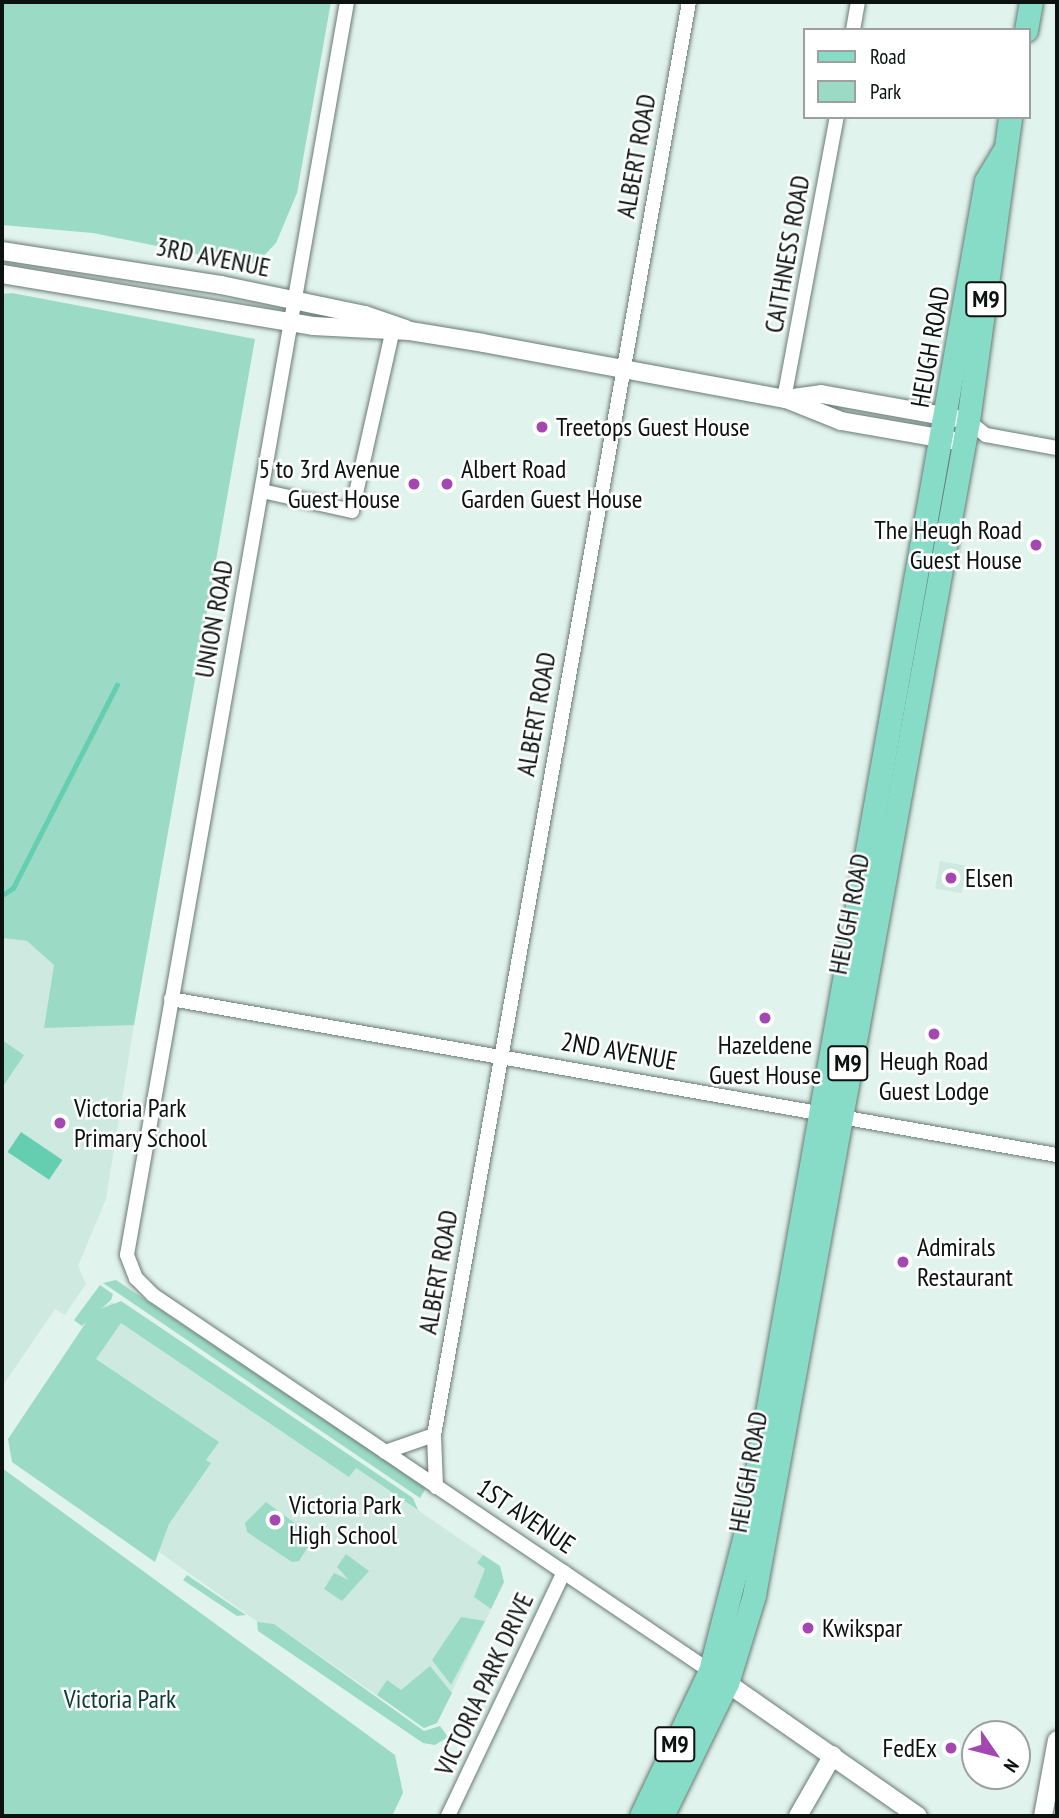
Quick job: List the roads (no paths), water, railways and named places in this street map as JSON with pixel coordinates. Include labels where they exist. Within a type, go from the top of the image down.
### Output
[{"type":"main road","points":[[1026,28],[1031,2]]},
{"type":"main road","name":"HEUGH ROAD","points":[[718,1677],[746,1630],[763,1551],[827,1111],[961,431],[986,181],[1004,151],[1010,119]]},
{"type":"main road","name":"M9","points":[[641,1816],[718,1677]]},
{"type":"main road","name":"M9","points":[[662,1816],[718,1677]]},
{"type":"street","name":"UNION ROAD","points":[[127,1244],[347,2]]},
{"type":"street","name":"ALBERT ROAD","points":[[436,1487],[434,1435],[689,2]]},
{"type":"street","points":[[853,28],[858,2]]},
{"type":"street","name":"CAITHNESS ROAD","points":[[785,399],[837,119]]},
{"type":"street","name":"3RD AVENUE","points":[[2,251],[296,300],[410,331],[785,399],[821,394],[961,431],[1057,448]]},
{"type":"street","name":"3RD AVENUE","points":[[2,274],[292,323],[391,333],[410,331]]},
{"type":"street","points":[[262,491],[352,511],[391,333]]},
{"type":"street","name":"2ND AVENUE","points":[[171,999],[827,1111],[1057,1155]]},
{"type":"street","name":"1ST AVENUE","points":[[127,1244],[131,1270],[153,1295],[833,1755],[918,1816]]},
{"type":"street","points":[[385,1452],[434,1435]]},
{"type":"street","name":"VICTORIA PARK DRIVE","points":[[448,1816],[564,1572]]},
{"type":"street","points":[[1043,1815],[1057,1740]]},
{"type":"street","points":[[798,1816],[833,1755]]},
{"type":"waterway","points":[[4,894],[13,888],[117,685]]},
{"type":"place","name":"Treetops Guest House","points":[[542,427]]},
{"type":"place","name":"5 to 3rd Avenue Guest House","points":[[414,484]]},
{"type":"place","name":"Albert Road Garden Guest House","points":[[447,484]]},
{"type":"place","name":"The Heugh Road Guest House","points":[[1036,545]]},
{"type":"place","name":"Elsen","points":[[951,878]]},
{"type":"place","name":"Hazeldene Guest House","points":[[765,1018]]},
{"type":"place","name":"Heugh Road Guest Lodge","points":[[934,1034]]},
{"type":"place","name":"Victoria Park Primary School","points":[[60,1123]]},
{"type":"place","name":"Admirals Restaurant","points":[[903,1262]]},
{"type":"place","name":"Victoria Park High School","points":[[275,1520]]},
{"type":"place","name":"Kwikspar","points":[[808,1628]]},
{"type":"place","name":"FedEx","points":[[951,1748]]},
{"type":"park label","name":"Victoria Park","points":[[120,1699]]}]
